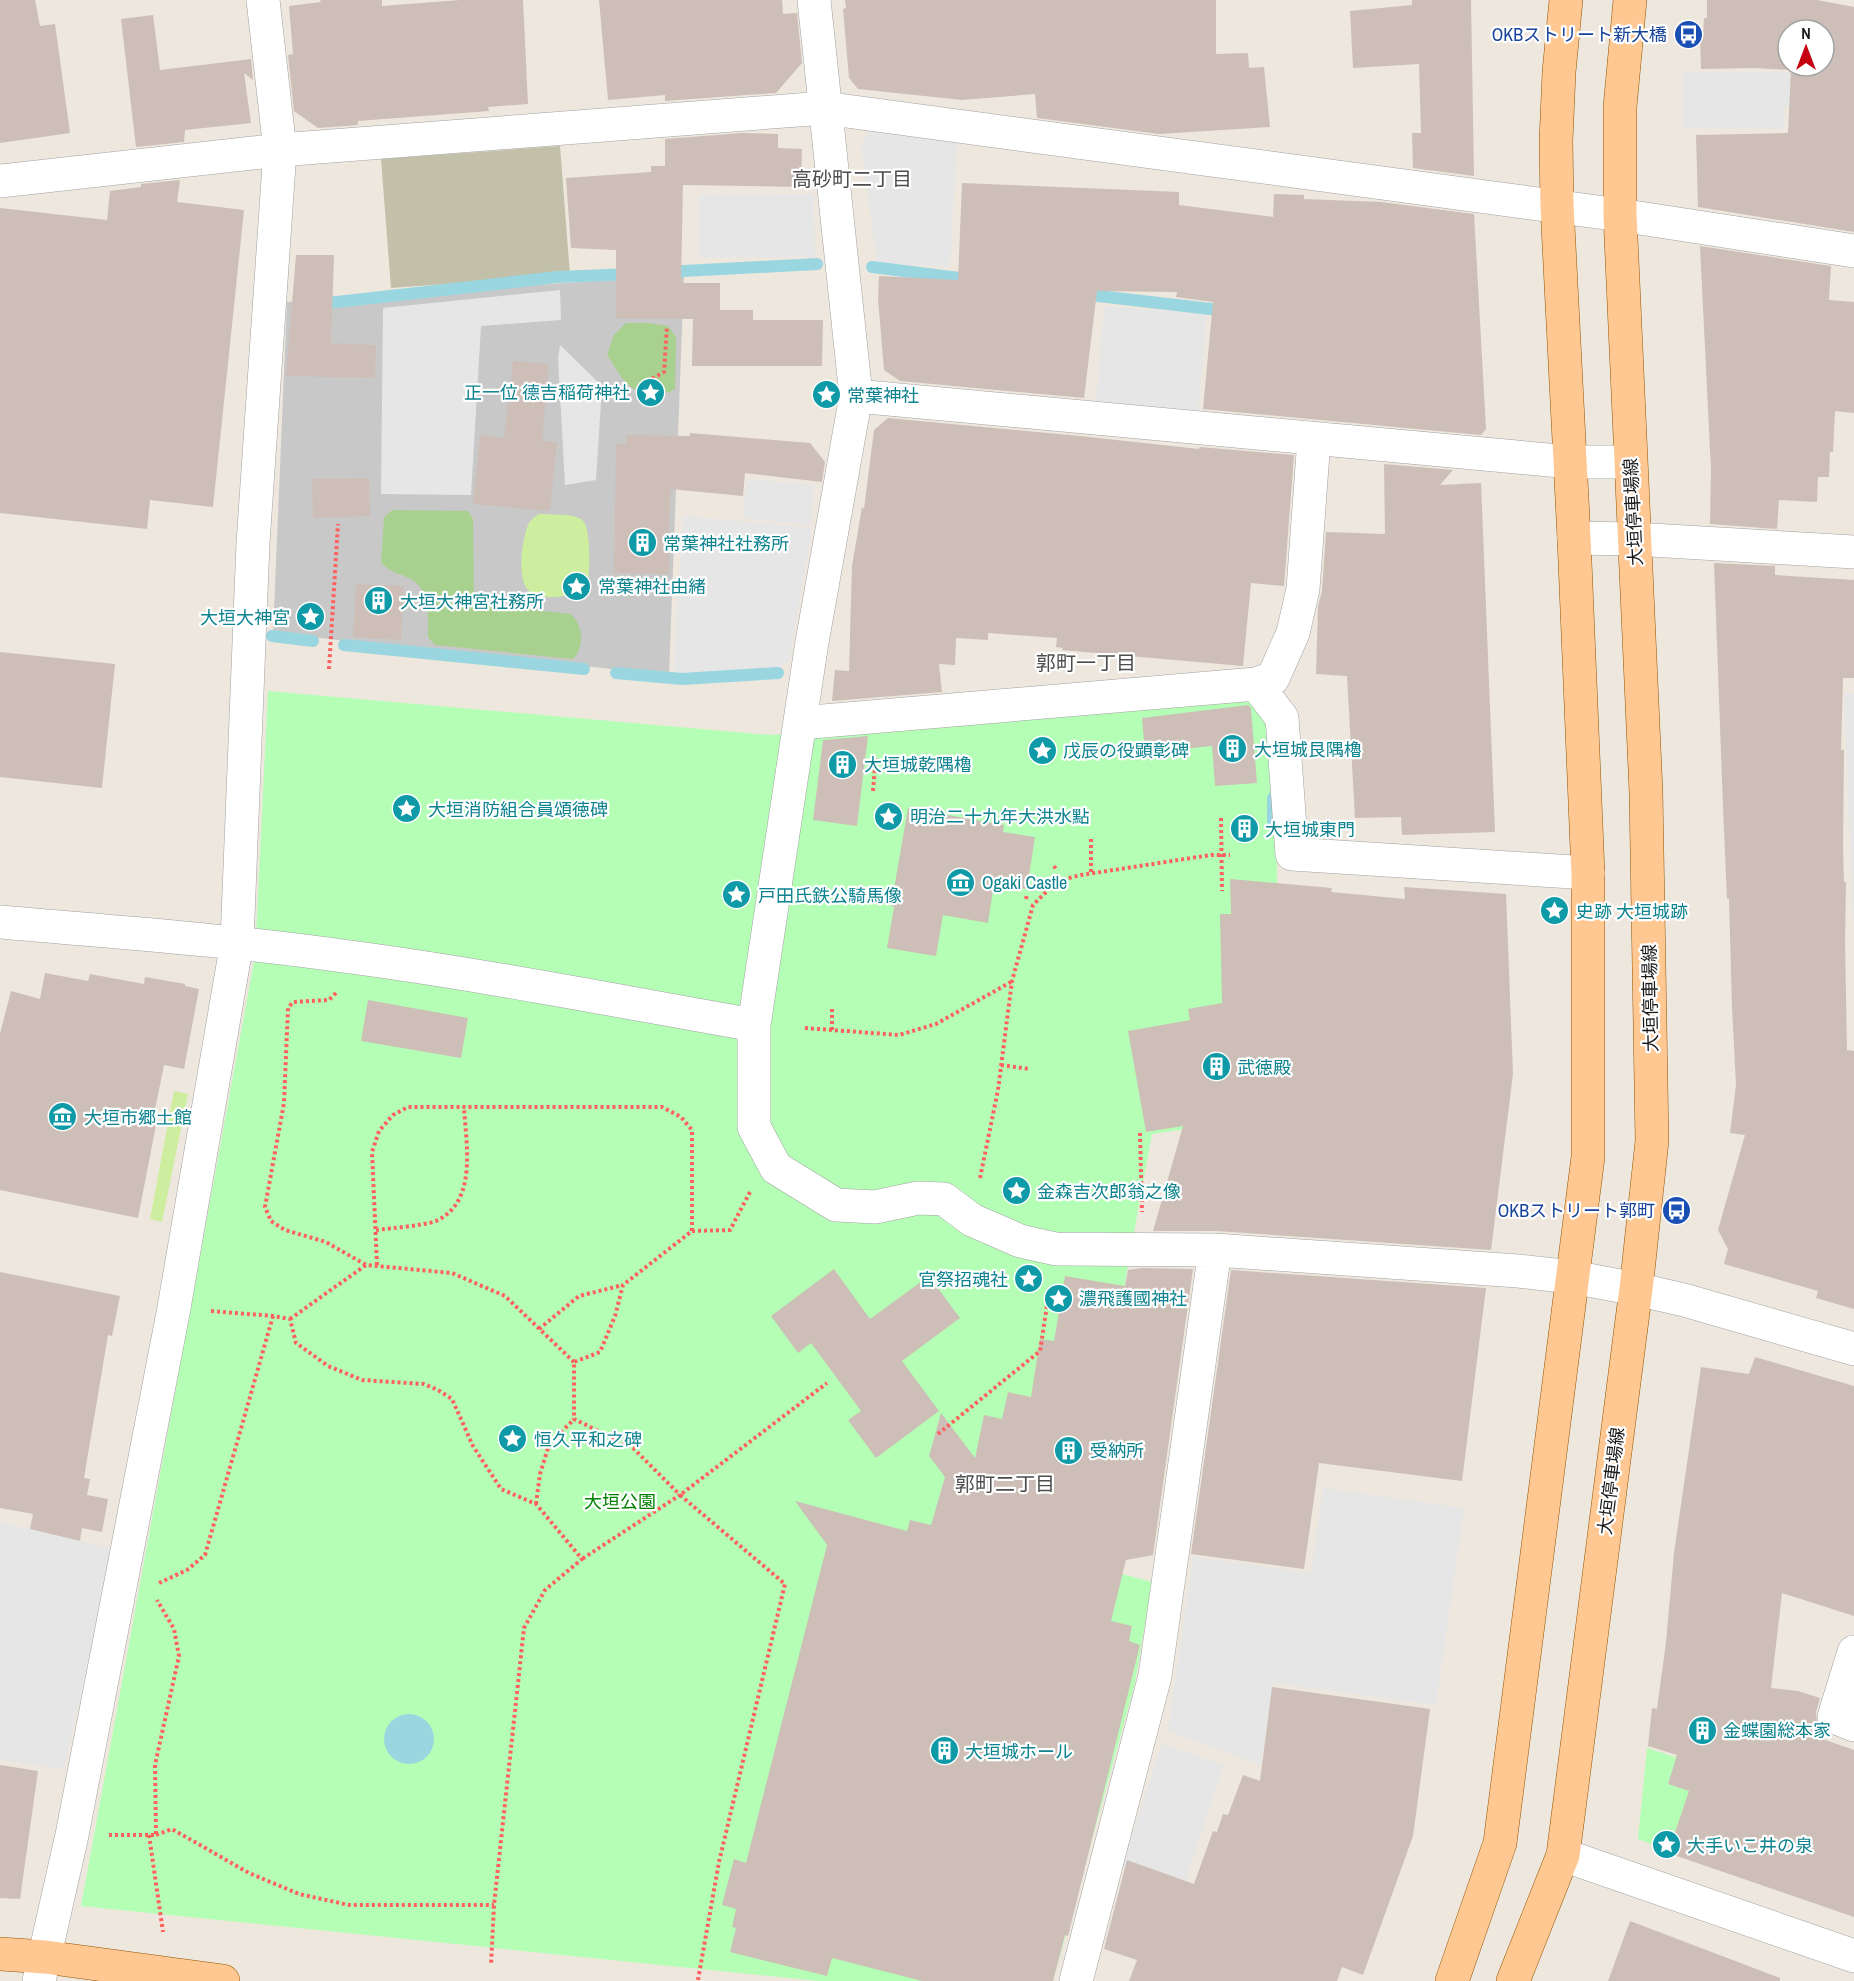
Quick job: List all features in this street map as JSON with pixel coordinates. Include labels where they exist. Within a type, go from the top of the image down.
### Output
[{"type":"main road","points":[[1452,1981],[1500,1843],[1588,1157],[1588,873],[1557,206],[1556,141],[1559,72],[1566,0]]},
{"type":"main road","name":"大垣停車場線","points":[[1513,1981],[1563,1856],[1636,1289],[1652,1142],[1646,792],[1620,215],[1620,106],[1630,0]]},
{"type":"main road","points":[[0,1954],[42,1969],[223,1981]]},
{"type":"street","points":[[42,1969],[72,1835],[135,1585],[174,1308],[237,942],[253,543],[280,150],[263,0]]},
{"type":"street","points":[[814,0],[856,396],[812,642],[754,1025],[754,1127],[776,1168],[837,1205],[875,1207],[918,1198],[944,1199],[972,1220],[1020,1241],[1056,1249],[1215,1250],[1518,1271],[1572,1277],[1684,1300],[1854,1349]]},
{"type":"street","points":[[0,181],[280,150],[824,108],[1557,206],[1854,251]]},
{"type":"street","points":[[856,396],[1570,462],[1630,462]]},
{"type":"street","points":[[800,723],[1256,684],[1272,678],[1293,633],[1303,589],[1314,439]]},
{"type":"street","points":[[1574,538],[1634,539],[1854,552]]},
{"type":"street","points":[[1256,684],[1282,717],[1292,854],[1588,873]]},
{"type":"street","points":[[0,922],[237,942],[343,956],[462,973],[754,1025]]},
{"type":"street","points":[[1076,1981],[1155,1676],[1215,1250]]},
{"type":"street","points":[[1854,1652],[1834,1717],[1854,1725]]},
{"type":"street","points":[[1563,1856],[1854,1956]]},
{"type":"path","points":[[646,405],[646,382],[664,372],[667,326]]},
{"type":"path","points":[[329,669],[338,524]]},
{"type":"path","points":[[1221,818],[1222,891]]},
{"type":"path","points":[[1091,839],[1091,873]]},
{"type":"path","points":[[972,1220],[998,1090],[1012,981],[1033,905],[1052,886],[1065,879],[1091,873],[1230,855]]},
{"type":"path","points":[[1054,866],[1057,871]]},
{"type":"path","points":[[343,956],[335,994],[329,1000],[293,1002],[288,1008],[284,1103],[265,1207],[271,1221],[285,1230],[326,1242],[366,1265],[452,1273],[505,1296],[574,1362],[574,1419],[549,1445],[540,1474],[536,1503]]},
{"type":"path","points":[[805,1028],[899,1035],[936,1024],[1012,981]]},
{"type":"path","points":[[831,1030],[832,1006]]},
{"type":"path","points":[[1001,1065],[1029,1069]]},
{"type":"path","points":[[377,1265],[372,1152],[379,1131],[393,1114],[408,1107],[662,1107],[681,1117],[692,1130],[692,1231]]},
{"type":"path","points":[[376,1230],[435,1221],[457,1205],[467,1171],[464,1107]]},
{"type":"path","points":[[1140,1133],[1142,1199]]},
{"type":"path","points":[[539,1329],[579,1296],[623,1286],[692,1231],[730,1230],[746,1198],[758,1182],[776,1168]]},
{"type":"path","points":[[938,1434],[1040,1351],[1056,1249]]},
{"type":"path","points":[[174,1308],[290,1319],[366,1265]]},
{"type":"path","points":[[574,1362],[600,1352],[615,1316],[623,1286]]},
{"type":"path","points":[[156,1835],[155,1765],[179,1656],[174,1629],[135,1585],[187,1570],[205,1555],[273,1316]]},
{"type":"path","points":[[290,1319],[296,1343],[328,1366],[362,1380],[424,1384],[452,1399],[473,1446],[501,1489],[536,1503],[582,1559]]},
{"type":"path","points":[[491,1965],[494,1905],[524,1628],[545,1590],[582,1559],[680,1495],[827,1383]]},
{"type":"path","points":[[574,1419],[633,1448],[680,1495],[785,1584],[718,1862],[698,1980]]},
{"type":"path","points":[[72,1835],[156,1835],[172,1828],[249,1873],[299,1894],[349,1905],[494,1905]]},
{"type":"path","points":[[1657,1851],[1663,1831]]},
{"type":"path","points":[[149,1835],[163,1932]]},
{"type":"shaded area","points":[[1683,72],[1776,72],[1776,78],[1834,78],[1834,108],[1784,107],[1784,129],[1683,128]]},
{"type":"shaded area","points":[[872,129],[957,142],[950,267],[877,263],[861,145]]},
{"type":"shaded area","points":[[560,146],[570,275],[391,288],[381,159]]},
{"type":"shaded area","points":[[814,194],[815,257],[699,258],[699,195]]},
{"type":"shaded area","points":[[684,275],[669,675],[273,633],[287,302]]},
{"type":"shaded area","points":[[560,290],[561,320],[481,326],[471,495],[381,494],[383,308]]},
{"type":"shaded area","points":[[1104,306],[1207,314],[1198,411],[1096,402]]},
{"type":"shaded area","points":[[560,345],[602,386],[596,480],[565,485],[558,358]]},
{"type":"shaded area","points":[[747,479],[814,485],[811,525],[743,518]]},
{"type":"shaded area","points":[[683,516],[812,528],[789,662],[783,663],[782,667],[673,678]]},
{"type":"shaded area","points":[[1844,693],[1854,694],[1854,936]]},
{"type":"shaded area","points":[[1323,1488],[1464,1508],[1436,1705],[1273,1683],[1261,1765],[1168,1731],[1193,1557],[1311,1573]]},
{"type":"shaded area","points":[[0,1522],[113,1549],[64,1769],[0,1760]]},
{"type":"shaded area","points":[[1162,1744],[1224,1765],[1184,1886],[1122,1866]]},
{"type":"green space","points":[[626,323],[668,326],[676,337],[675,389],[661,394],[644,393],[630,386],[620,375],[607,355],[614,335]]},
{"type":"green space","points":[[392,510],[468,511],[473,519],[474,596],[480,604],[571,614],[578,624],[581,636],[577,654],[573,659],[435,645],[428,637],[427,604],[421,589],[409,578],[392,571],[381,563],[384,518]]},
{"type":"green space","points":[[539,514],[572,516],[585,523],[589,540],[589,572],[587,587],[579,592],[566,596],[546,597],[532,593],[525,585],[521,568],[524,538],[530,522]]},
{"type":"green space","name":"大垣公園","points":[[268,691],[771,735],[1246,695],[1268,708],[1276,748],[1278,998],[1310,1111],[1152,1134],[1074,1561],[1152,1582],[1135,1683],[1053,1981],[819,1981],[81,1906],[255,956]]},
{"type":"green space","points":[[174,1091],[188,1094],[162,1222],[150,1219]]},
{"type":"green space","points":[[1647,1748],[1700,1765],[1668,1851],[1638,1839]]},
{"type":"water","points":[[409,1714],[418,1716],[429,1725],[434,1739],[432,1748],[423,1759],[409,1764],[400,1762],[389,1753],[384,1739],[386,1730],[395,1719]]},
{"type":"building","points":[[0,0],[35,0],[40,26],[55,24],[70,133],[0,143]]},
{"type":"building","points":[[320,0],[382,0],[382,6],[460,0],[523,0],[528,104],[488,107],[489,111],[358,121],[358,125],[318,128],[294,111],[288,55],[293,54],[289,6],[321,2]]},
{"type":"building","points":[[599,0],[782,0],[783,14],[797,13],[802,63],[776,93],[665,101],[665,95],[608,100]]},
{"type":"building","points":[[845,0],[1216,0],[1216,54],[1248,53],[1249,68],[1264,67],[1270,127],[1159,134],[1037,118],[1035,94],[962,100],[858,89],[849,78],[843,9],[846,8]]},
{"type":"building","points":[[1412,0],[1471,0],[1474,176],[1413,168],[1412,133],[1421,133],[1419,64],[1353,68],[1350,11],[1412,5]]},
{"type":"building","points":[[1707,0],[1817,0],[1854,7],[1854,232],[1698,207],[1696,135],[1788,133],[1791,78],[1836,78],[1836,18],[1776,18],[1776,69],[1701,69],[1700,35],[1703,35],[1704,18],[1707,18]]},
{"type":"building","points":[[153,15],[160,70],[251,59],[253,80],[244,73],[251,123],[185,130],[184,142],[136,147],[121,19]]},
{"type":"building","points":[[742,133],[778,134],[778,148],[802,149],[801,187],[683,185],[681,283],[720,283],[720,310],[753,310],[753,320],[823,320],[822,366],[692,366],[693,319],[616,318],[616,250],[571,248],[566,178],[651,172],[651,166],[665,166],[665,139]]},
{"type":"building","points":[[180,180],[177,202],[244,210],[213,507],[150,500],[147,529],[0,513],[0,208],[107,220],[110,191],[141,187],[141,184]]},
{"type":"building","points":[[962,183],[1179,192],[1179,205],[1273,217],[1274,194],[1304,195],[1304,199],[1381,202],[1474,214],[1486,429],[1481,435],[1203,409],[1213,302],[1176,297],[1177,292],[1097,291],[1084,398],[900,381],[884,370],[878,299],[879,276],[958,280]]},
{"type":"building","points":[[1700,246],[1831,266],[1829,300],[1854,302],[1854,413],[1835,411],[1829,477],[1818,477],[1817,502],[1779,500],[1777,529],[1710,524],[1711,470]]},
{"type":"building","points":[[296,255],[334,255],[331,343],[376,345],[375,378],[286,376]]},
{"type":"building","points":[[513,361],[549,364],[542,441],[557,442],[550,511],[473,504],[480,435],[504,438]]},
{"type":"building","points":[[888,418],[1199,449],[1200,447],[1294,455],[1284,586],[1251,583],[1243,666],[1062,650],[1063,648],[1056,647],[1057,638],[988,633],[988,640],[956,638],[955,665],[939,664],[942,692],[832,701],[835,670],[849,671],[852,566],[862,507],[864,509],[874,430]]},
{"type":"building","points":[[690,433],[810,443],[825,462],[822,482],[745,473],[743,496],[670,489],[669,574],[614,573],[616,444],[626,444],[626,435],[690,436]]},
{"type":"building","points":[[1384,464],[1453,470],[1440,485],[1481,483],[1495,832],[1402,835],[1401,817],[1355,818],[1347,676],[1316,674],[1318,606],[1322,591],[1326,532],[1385,534]]},
{"type":"building","points":[[369,478],[370,516],[313,518],[312,479]]},
{"type":"building","points":[[1714,563],[1775,566],[1775,575],[1854,580],[1854,678],[1843,678],[1841,750],[1844,750],[1843,848],[1844,882],[1846,882],[1847,1050],[1854,1051],[1854,1309],[1816,1298],[1818,1291],[1724,1264],[1728,1249],[1718,1230],[1745,1135],[1730,1133],[1736,1085]]},
{"type":"building","name":"大垣大神宮社務所","points":[[356,584],[404,586],[401,640],[353,637]]},
{"type":"building","points":[[0,652],[115,664],[102,788],[0,777]]},
{"type":"building","name":"大垣城艮隅櫓","points":[[1248,705],[1251,708],[1257,783],[1215,786],[1212,746],[1145,753],[1142,718]]},
{"type":"building","name":"大垣城乾隅櫓","points":[[868,736],[857,826],[813,820],[823,740]]},
{"type":"building","name":"Ogaki Castle","points":[[908,808],[1004,825],[1003,832],[1035,837],[1027,889],[994,884],[988,923],[943,915],[936,956],[887,948],[894,907],[891,906]]},
{"type":"building","points":[[1230,879],[1332,888],[1331,892],[1405,899],[1404,887],[1506,894],[1513,1074],[1491,1250],[1216,1231],[1153,1231],[1183,1126],[1146,1132],[1128,1031],[1190,1020],[1188,1009],[1222,1003],[1220,914],[1231,914]]},
{"type":"building","points":[[45,973],[88,981],[90,974],[144,984],[145,977],[185,984],[185,986],[199,989],[184,1069],[164,1065],[152,1124],[156,1125],[138,1218],[0,1190],[0,1034],[11,991],[40,999]]},
{"type":"building","points":[[368,1000],[468,1018],[461,1058],[361,1041]]},
{"type":"building","points":[[834,1269],[870,1319],[929,1276],[960,1318],[902,1361],[939,1411],[876,1458],[848,1420],[861,1411],[811,1343],[798,1353],[771,1316]]},
{"type":"building","name":"大垣城ホール","points":[[1193,1269],[1153,1555],[1126,1560],[1111,1621],[1132,1626],[1129,1641],[1140,1645],[1068,1936],[1065,1935],[1053,1981],[922,1981],[832,1958],[827,1976],[730,1952],[736,1928],[732,1927],[736,1909],[722,1905],[734,1859],[746,1863],[827,1545],[795,1501],[907,1531],[910,1520],[931,1525],[945,1477],[929,1456],[941,1413],[975,1458],[984,1415],[1002,1419],[1008,1392],[1031,1397],[1040,1339],[1054,1341],[1065,1276],[1125,1286],[1128,1270]]},
{"type":"building","points":[[1231,1270],[1486,1288],[1462,1481],[1319,1463],[1304,1569],[1191,1554]]},
{"type":"building","points":[[0,1272],[120,1296],[112,1336],[108,1335],[84,1478],[90,1479],[87,1495],[108,1499],[102,1532],[82,1528],[80,1541],[30,1529],[33,1514],[0,1508]]},
{"type":"building","points":[[1755,1357],[1854,1386],[1854,1616],[1782,1593],[1771,1688],[1798,1691],[1820,1698],[1814,1736],[1854,1750],[1854,1917],[1668,1853],[1689,1791],[1668,1784],[1677,1755],[1648,1746],[1652,1708],[1657,1709],[1674,1553],[1701,1367],[1749,1374]]},
{"type":"building","points":[[1272,1687],[1430,1709],[1413,1836],[1363,1975],[1342,1967],[1337,1981],[1129,1981],[1137,1960],[1104,1949],[1127,1860],[1194,1884],[1213,1831],[1217,1832],[1223,1814],[1228,1815],[1243,1775],[1260,1781]]},
{"type":"building","points":[[0,1765],[38,1771],[20,1899],[0,1898]]},
{"type":"building","points":[[1630,1921],[1780,1978],[1780,1981],[1608,1981]]},
{"type":"waterway","points":[[665,272],[817,264]]},
{"type":"waterway","points":[[872,267],[975,280]]},
{"type":"waterway","points":[[319,304],[558,277],[633,274]]},
{"type":"waterway","points":[[1081,294],[1228,311]]},
{"type":"waterway","points":[[272,636],[313,641]]},
{"type":"waterway","points":[[344,645],[584,669]]},
{"type":"waterway","points":[[616,673],[682,679],[778,673]]},
{"type":"waterway","points":[[1273,798],[1273,823]]},
{"type":"place","name":"OKBストリート新大橋","points":[[1688,34]]},
{"type":"place","name":"正一位 德吉稲荷神社","points":[[651,392]]},
{"type":"place","name":"常葉神社","points":[[826,395]]},
{"type":"place","name":"常葉神社社務所","points":[[642,543]]},
{"type":"place","name":"常葉神社由緒","points":[[577,586]]},
{"type":"place","name":"大垣大神宮社務所","points":[[379,601]]},
{"type":"place","name":"大垣大神宮","points":[[311,617]]},
{"type":"place","name":"大垣城艮隅櫓","points":[[1233,749]]},
{"type":"place","name":"戊辰の役顕彰碑","points":[[1042,750]]},
{"type":"place","name":"大垣城乾隅櫓","points":[[843,764]]},
{"type":"place","name":"大垣消防組合員頌徳碑","points":[[407,809]]},
{"type":"place","name":"明治二十九年大洪水點","points":[[889,816]]},
{"type":"place","name":"大垣城東門","points":[[1244,829]]},
{"type":"place","name":"Ogaki Castle","points":[[961,882]]},
{"type":"place","name":"戸田氏鉄公騎馬像","points":[[737,895]]},
{"type":"place","name":"史跡 大垣城跡","points":[[1555,911]]},
{"type":"place","name":"武徳殿","points":[[1216,1067]]},
{"type":"place","name":"大垣市郷土館","points":[[63,1117]]},
{"type":"place","name":"金森吉次郎翁之像","points":[[1016,1191]]},
{"type":"place","name":"OKBストリート郭町","points":[[1676,1210]]},
{"type":"place","name":"官祭招魂社","points":[[1029,1279]]},
{"type":"place","name":"濃飛護國神社","points":[[1058,1298]]},
{"type":"place","name":"恒久平和之碑","points":[[513,1439]]},
{"type":"place","name":"受納所","points":[[1069,1450]]},
{"type":"place","name":"金蝶園総本家","points":[[1702,1730]]},
{"type":"place","name":"大垣城ホール","points":[[944,1751]]},
{"type":"place","name":"大手いこ井の泉","points":[[1666,1845]]},
{"type":"district","name":"高砂町二丁目","points":[[852,178]]},
{"type":"district","name":"郭町一丁目","points":[[1086,662]]},
{"type":"district","name":"郭町二丁目","points":[[1005,1483]]}]
